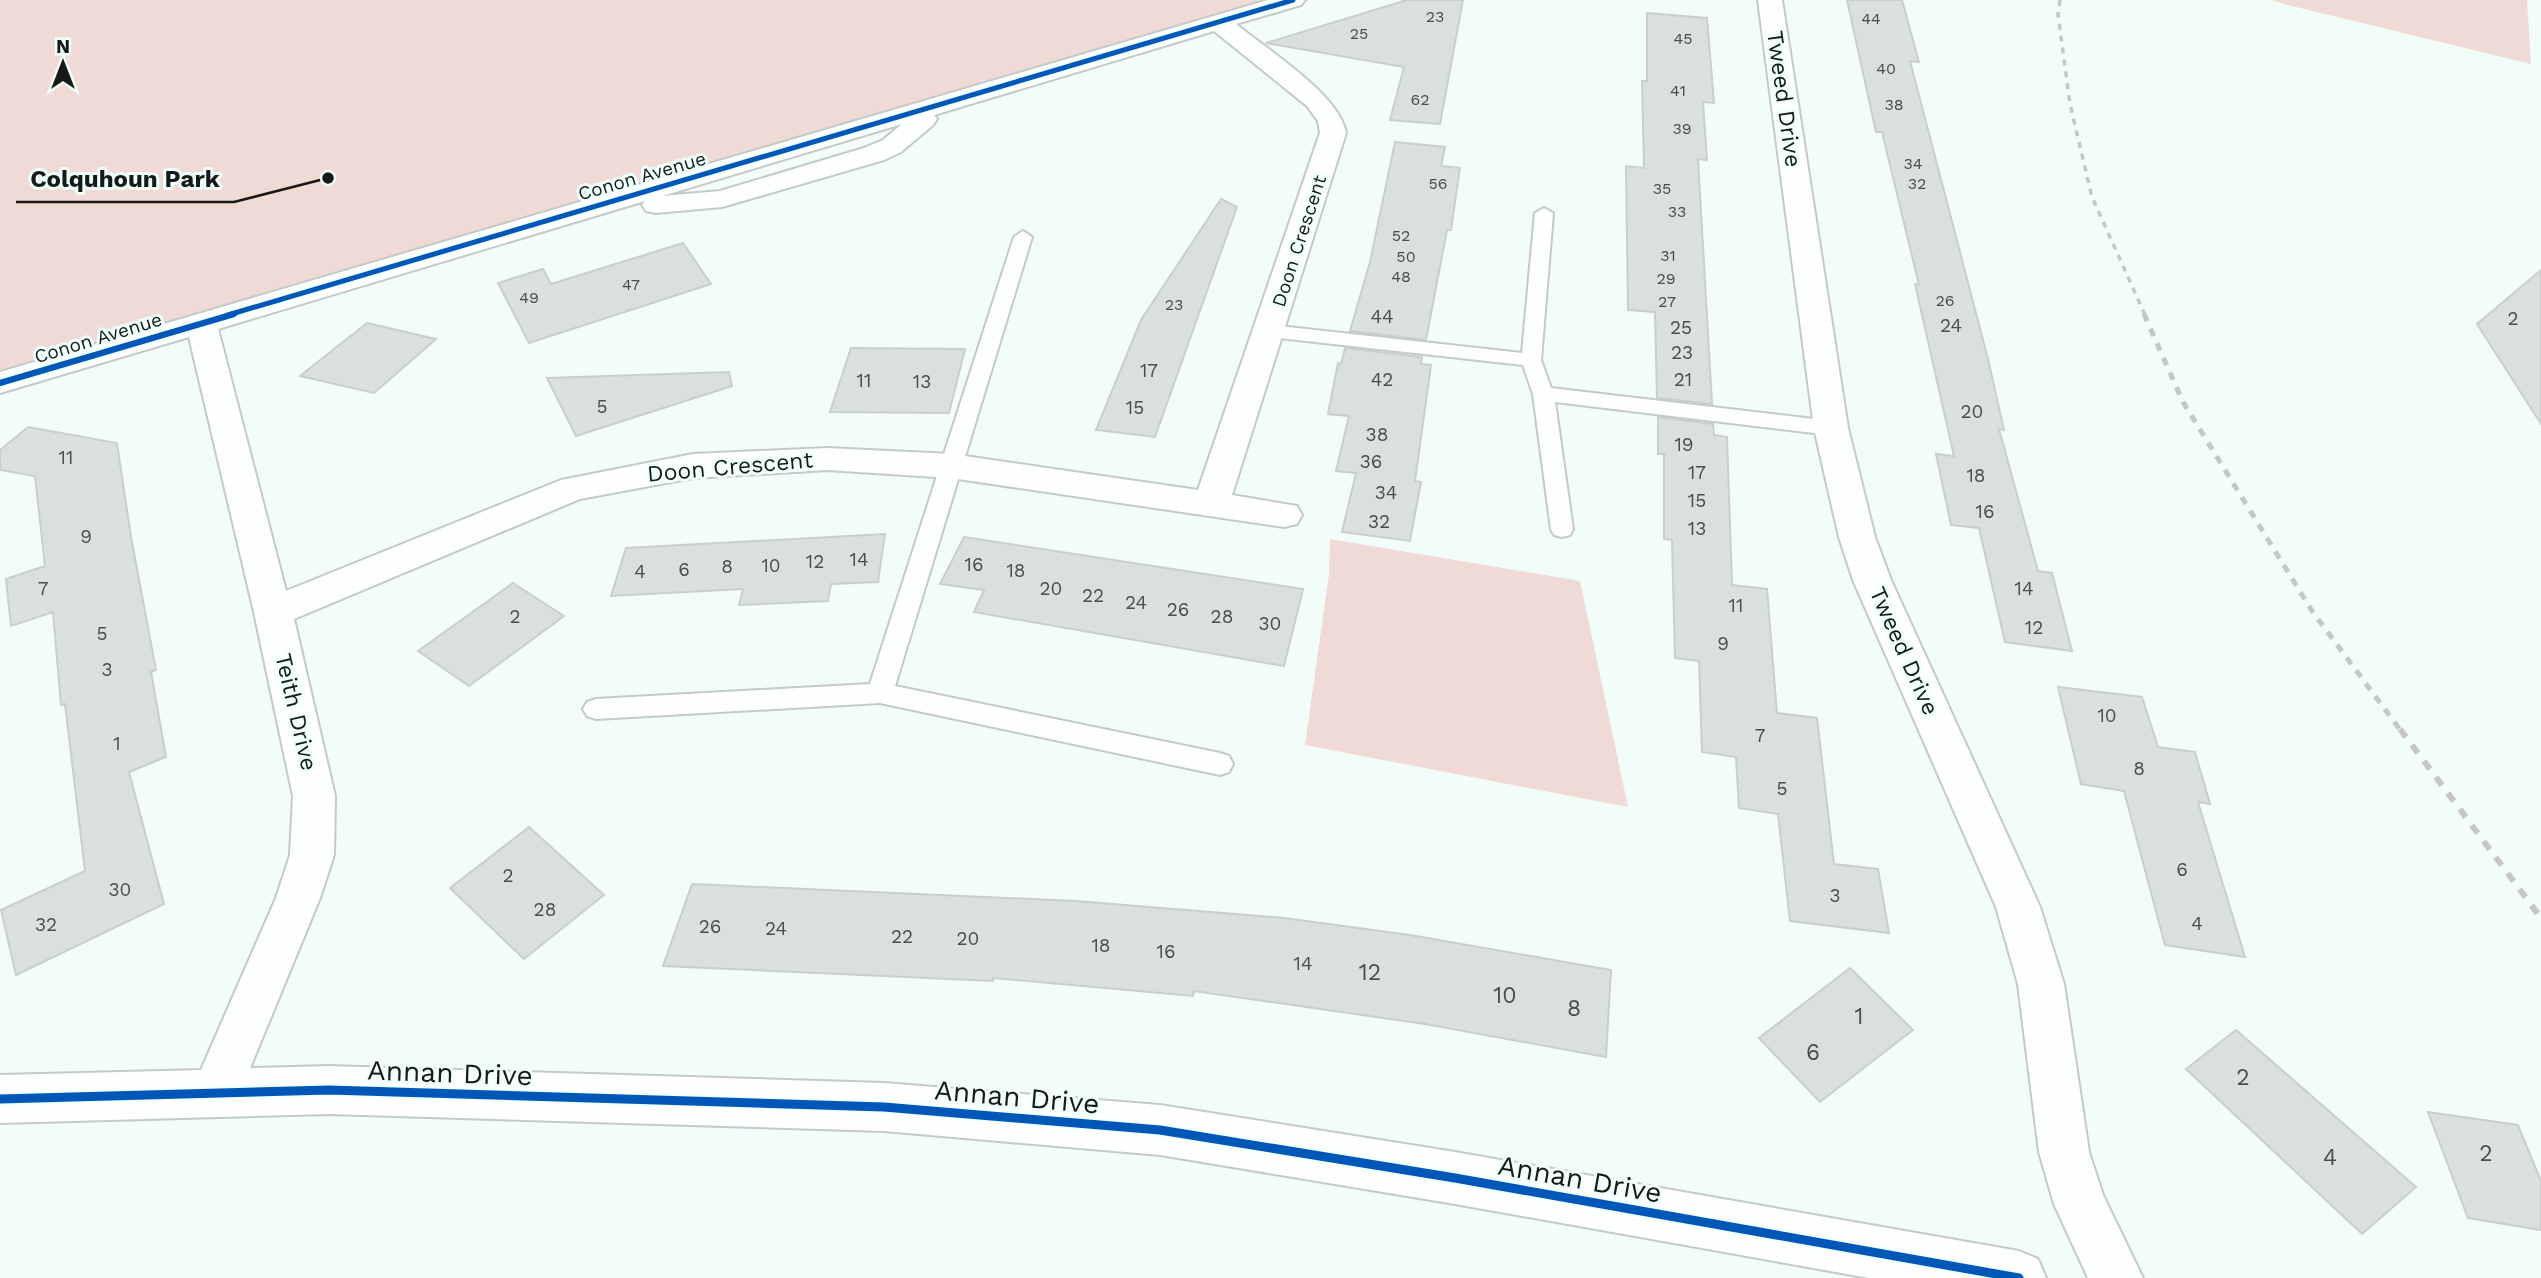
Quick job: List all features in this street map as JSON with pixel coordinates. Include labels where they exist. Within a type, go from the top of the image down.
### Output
[{"type":"street","name":"Conon Avenue","points":[[0,383],[590,208],[722,199],[874,154],[891,146],[942,104],[1293,0]]},
{"type":"street","name":"Tweed Drive","points":[[1770,0],[1831,428],[1857,537],[1872,580],[2022,920],[2041,984],[2063,1152],[2080,1204],[2116,1278]]},
{"type":"street","name":"Doon Crescent","points":[[1210,504],[1270,331],[1333,133],[1331,120],[1316,101],[1218,22]]},
{"type":"street","name":"Teith Drive","points":[[201,323],[273,612],[314,796],[312,855],[298,898],[216,1092]]},
{"type":"street","name":"Doon Crescent","points":[[273,612],[573,488],[693,466],[827,459],[951,466],[1284,515]]},
{"type":"street","name":"Annan Drive","points":[[0,1099],[329,1090],[884,1107],[1160,1130],[1455,1178],[2019,1278]]},
{"type":"lane","points":[[1545,213],[1531,360],[1543,394],[1562,529]]},
{"type":"lane","points":[[880,693],[1023,237]]},
{"type":"lane","points":[[1270,331],[1531,360]]},
{"type":"lane","points":[[1543,394],[1831,428]]},
{"type":"lane","points":[[596,709],[880,693],[1220,764]]},
{"type":"shaded area","points":[[0,0],[1261,0],[0,372]]},
{"type":"shaded area","points":[[2272,0],[2527,0],[2531,64],[2288,5]]},
{"type":"shaded area","points":[[1330,539],[1580,581],[1628,807],[1305,745],[1329,574]]},
{"type":"building","points":[[1407,0],[1463,0],[1440,124],[1390,120],[1404,67],[1266,43]]},
{"type":"building","points":[[1847,0],[1902,0],[1919,62],[1910,61],[1988,359],[2004,430],[1999,429],[2038,571],[2052,573],[2072,651],[2005,642],[1979,528],[1951,525],[1936,454],[1954,456],[1915,284],[1919,285],[1882,132],[1876,132]]},
{"type":"building","points":[[1647,13],[1707,18],[1714,103],[1703,102],[1707,160],[1698,159],[1712,404],[1657,398],[1655,312],[1628,310],[1626,166],[1644,168],[1642,81],[1647,81]]},
{"type":"building","points":[[1395,142],[1445,147],[1441,166],[1460,168],[1451,230],[1447,230],[1426,340],[1350,331],[1370,262]]},
{"type":"building","points":[[1221,199],[1237,207],[1155,437],[1096,430],[1141,320]]},
{"type":"building","points":[[683,243],[711,284],[529,343],[498,283],[543,269],[551,284]]},
{"type":"building","points":[[2541,270],[2541,424],[2477,324]]},
{"type":"building","points":[[367,323],[436,339],[374,393],[300,376]]},
{"type":"building","points":[[851,348],[965,349],[949,413],[830,412]]},
{"type":"building","points":[[1345,348],[1422,357],[1421,364],[1431,365],[1415,481],[1421,482],[1410,541],[1342,532],[1356,473],[1336,471],[1349,416],[1328,414],[1338,363],[1341,364]]},
{"type":"building","points":[[729,372],[732,386],[576,436],[547,378]]},
{"type":"building","points":[[1658,417],[1713,424],[1714,435],[1727,437],[1732,585],[1767,589],[1777,713],[1817,718],[1834,864],[1878,869],[1889,933],[1790,921],[1778,814],[1739,808],[1736,757],[1702,752],[1699,661],[1675,658],[1672,540],[1664,539],[1664,454],[1658,454]]},
{"type":"building","points":[[28,427],[117,443],[131,537],[156,670],[151,672],[166,757],[129,772],[164,904],[16,975],[1,910],[85,871],[65,704],[61,705],[53,612],[11,626],[6,579],[45,566],[35,476],[0,470],[0,450]]},
{"type":"building","points":[[885,534],[878,582],[831,584],[828,601],[739,605],[743,589],[611,596],[626,548]]},
{"type":"building","points":[[964,537],[1303,589],[1284,666],[974,612],[984,590],[940,584]]},
{"type":"building","points":[[513,583],[564,616],[469,686],[418,651]]},
{"type":"building","points":[[2058,687],[2142,697],[2158,747],[2195,752],[2210,804],[2198,802],[2245,957],[2165,945],[2124,791],[2081,784]]},
{"type":"building","points":[[529,827],[604,895],[524,959],[450,888]]},
{"type":"building","points":[[692,884],[1076,901],[1284,918],[1410,935],[1611,970],[1606,1057],[1425,1024],[1194,991],[1193,996],[993,978],[993,981],[663,966]]},
{"type":"building","points":[[1850,968],[1913,1030],[1820,1102],[1759,1038]]},
{"type":"building","points":[[2236,1030],[2416,1187],[2362,1234],[2186,1069]]},
{"type":"building","points":[[2428,1112],[2518,1125],[2541,1181],[2541,1230],[2468,1218]]},
{"type":"railway","points":[[2060,0],[2058,14],[2070,104],[2092,197],[2145,315]]},
{"type":"railway","points":[[2144,314],[2183,402],[2312,611],[2401,731]]},
{"type":"railway","points":[[2400,729],[2541,918]]},
{"type":"cycle path","points":[[0,383],[1293,0]]},
{"type":"cycle path","points":[[0,1099],[329,1090],[884,1107],[1160,1130],[1455,1178],[2019,1278]]},
{"type":"place","name":"Colquhoun Park","points":[[328,178]]}]
